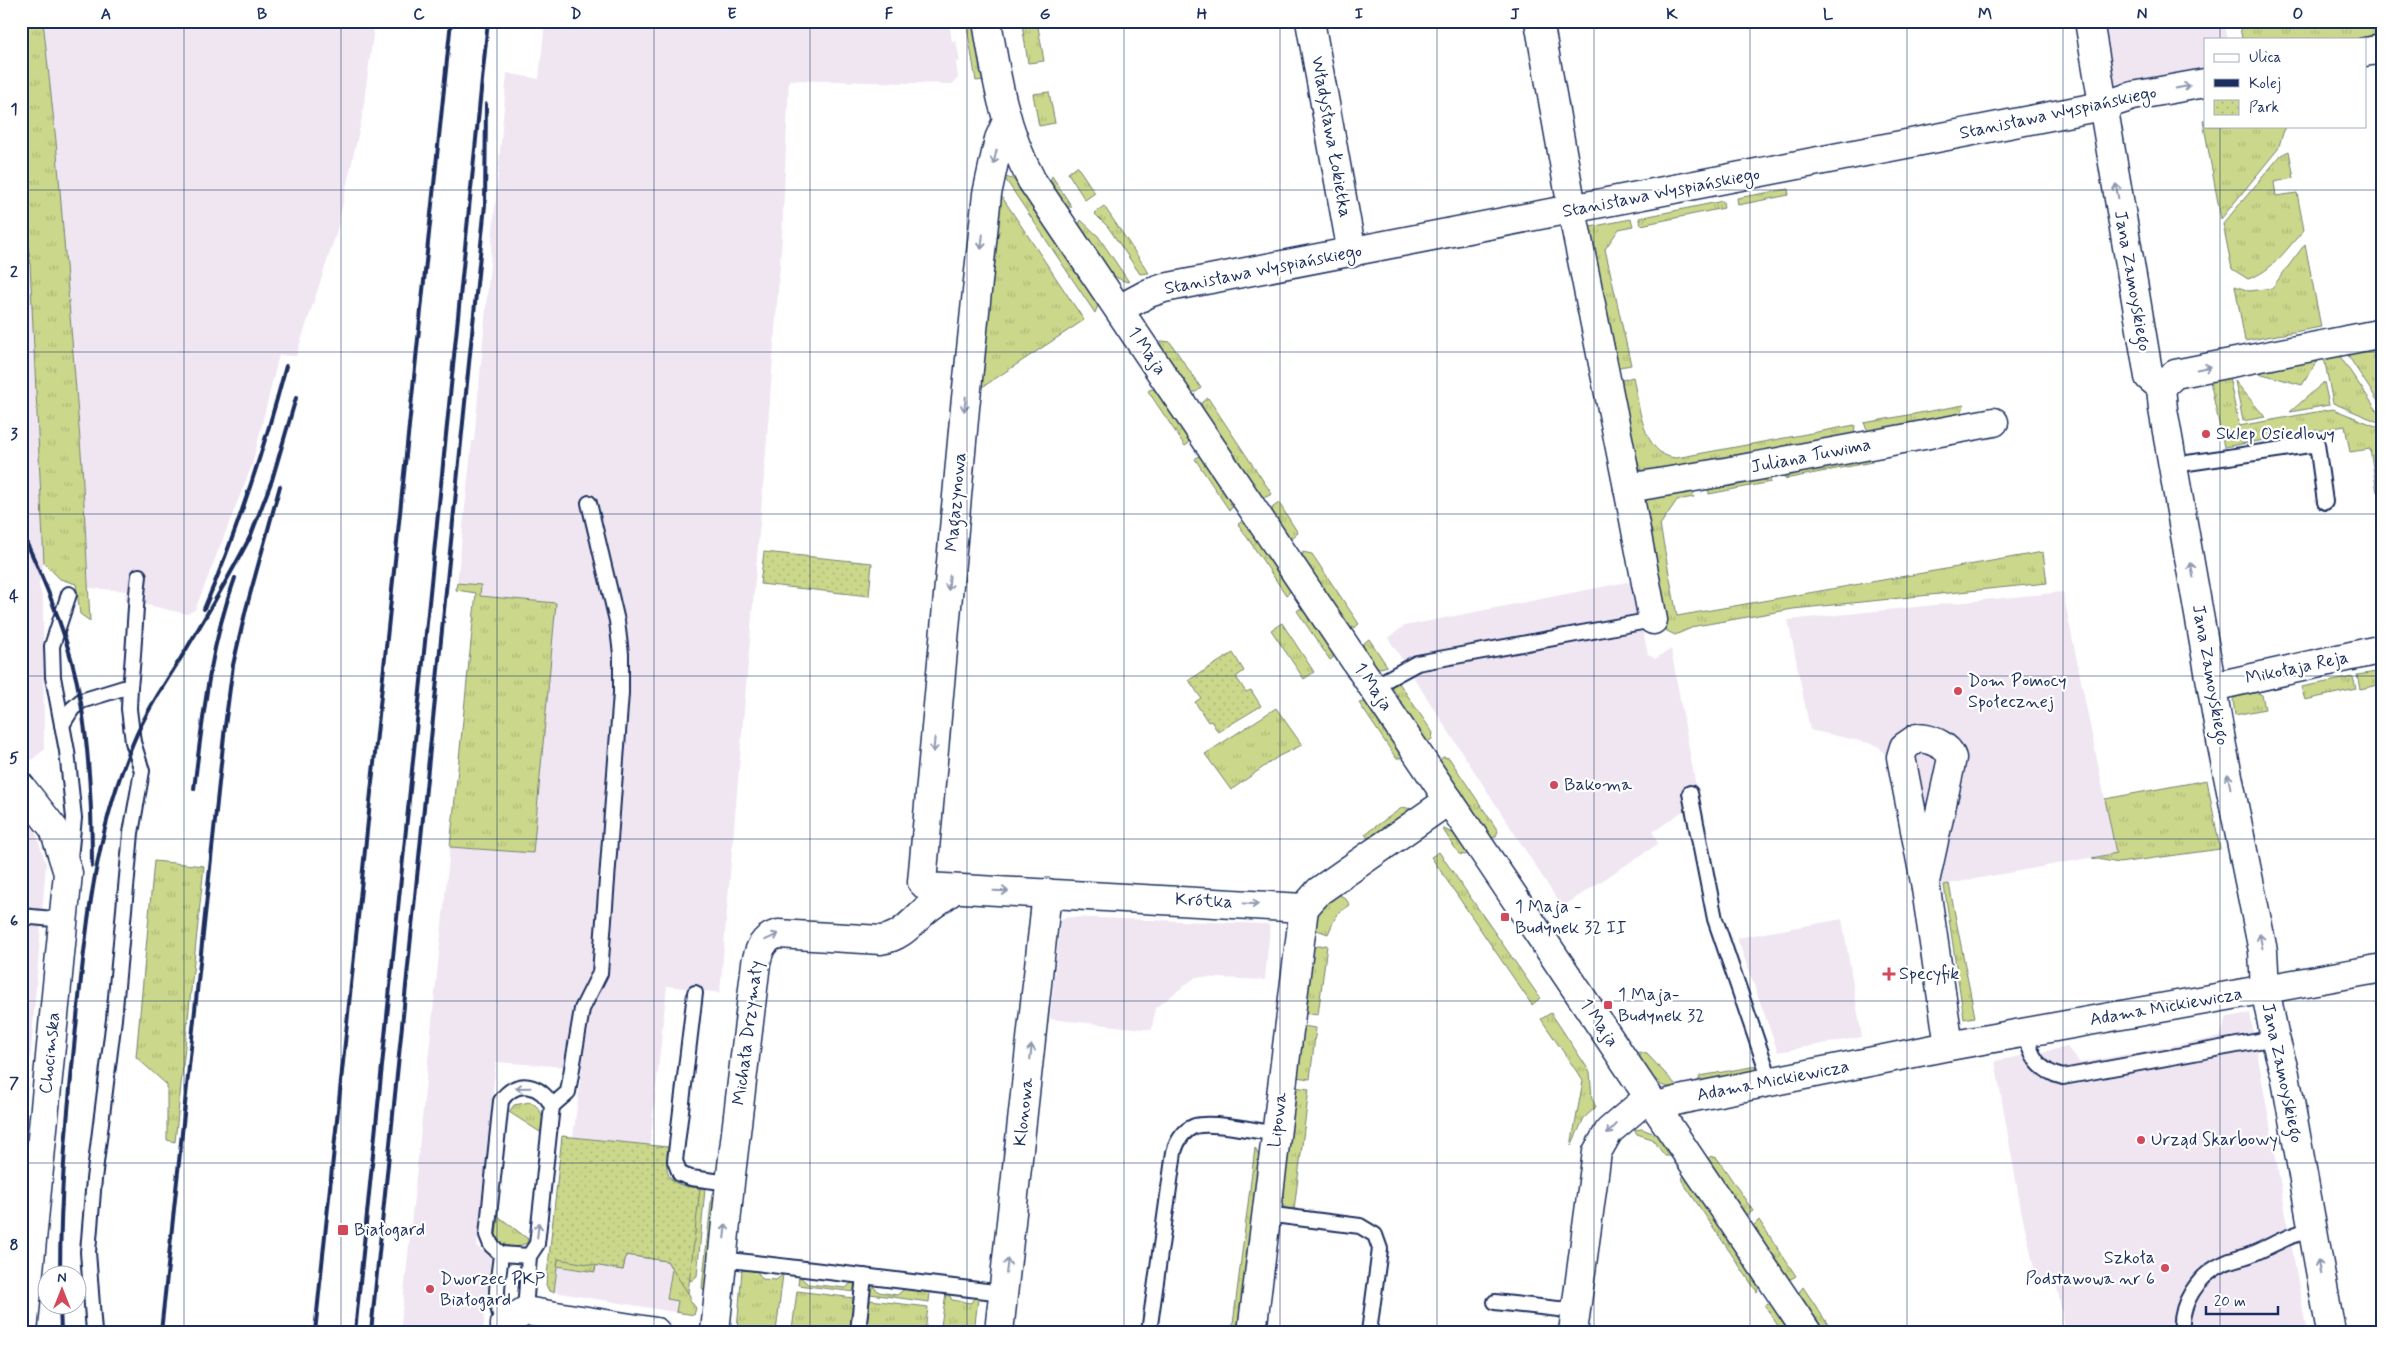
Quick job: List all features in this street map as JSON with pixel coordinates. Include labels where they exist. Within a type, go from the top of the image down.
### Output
[{"type":"street","name":"1 Maja","points":[[987,21],[999,92],[1007,121],[1016,147],[1032,181],[1807,1332]]},
{"type":"street","name":"Władysława Łokietka","points":[[1310,21],[1352,253]]},
{"type":"street","points":[[1539,21],[1572,210],[1628,488],[1652,620]]},
{"type":"street","name":"Jana Zamoyskiego","points":[[2089,21],[2149,377],[2161,387],[2163,408],[2212,687],[2263,951],[2265,989],[2285,1074],[2331,1332]]},
{"type":"street","points":[[2366,52],[2383,49]]},
{"type":"street","name":"Stanisława Wyspiańskiego","points":[[1119,310],[1160,289],[2102,106],[2133,96],[2204,82]]},
{"type":"street","name":"Magazynowa","points":[[924,886],[922,880],[964,417],[987,194],[999,139],[1007,121]]},
{"type":"street","points":[[2161,387],[2175,374],[2383,333]]},
{"type":"street","name":"Juliana Tuwima","points":[[1628,488],[1994,422]]},
{"type":"street","name":"Mikołaja Reja","points":[[2212,687],[2383,649]]},
{"type":"street","name":"Chocimska","points":[[21,787],[54,829],[68,876],[64,920],[30,1171],[23,1332]]},
{"type":"street","points":[[1304,908],[1318,891],[1449,800]]},
{"type":"street","points":[[1925,882],[1949,1046]]},
{"type":"street","name":"Krótka","points":[[924,886],[953,890],[1047,893],[1304,908]]},
{"type":"street","name":"Michała Drzymały","points":[[715,1332],[730,1183],[756,963],[762,944],[778,934],[888,939],[904,931],[927,909],[953,890]]},
{"type":"street","name":"Klonowa","points":[[999,1332],[1047,893]]},
{"type":"street","name":"Lipowa","points":[[1252,1332],[1304,908]]},
{"type":"street","name":"Adama Mickiewicza","points":[[1575,1321],[1597,1152],[1609,1131],[1653,1104],[1668,1103],[1949,1046],[2383,968]]},
{"type":"street","points":[[512,1322],[656,1332]]},
{"type":"lane","points":[[2174,466],[2317,444],[2325,502]]},
{"type":"lane","points":[[552,1106],[568,1092],[582,1010],[600,973],[621,693],[621,654],[617,621],[589,504]]},
{"type":"lane","points":[[94,1332],[88,1252],[94,1179],[114,1019],[131,833],[142,771],[133,742],[129,709],[135,649],[134,611],[139,576]]},
{"type":"lane","points":[[68,876],[74,818],[62,725],[53,677],[52,646],[69,594]]},
{"type":"lane","points":[[1373,686],[1417,663],[1652,620]]},
{"type":"lane","points":[[62,725],[72,709],[81,701],[130,686]]},
{"type":"lane","points":[[1690,793],[1715,919],[1771,1082]]},
{"type":"lane","points":[[21,916],[64,920]]},
{"type":"lane","points":[[695,993],[675,1161],[680,1174],[691,1178],[730,1183]]},
{"type":"lane","points":[[2025,1032],[2030,1052],[2035,1061],[2042,1069],[2063,1077],[2275,1038]]},
{"type":"lane","points":[[501,1254],[498,1312],[512,1322],[529,1256],[537,1244],[552,1106],[539,1089],[526,1087],[514,1088],[501,1101],[487,1235],[491,1245],[501,1254],[529,1256]]},
{"type":"lane","points":[[1149,1332],[1174,1152],[1180,1139],[1189,1129],[1201,1125],[1276,1134]]},
{"type":"lane","points":[[1266,1214],[1360,1226],[1375,1235],[1380,1249],[1369,1332]]},
{"type":"lane","points":[[2182,1332],[2180,1317],[2196,1286],[2210,1270],[2224,1263],[2250,1255],[2294,1233],[2313,1230]]},
{"type":"lane","points":[[722,1259],[1003,1293]]},
{"type":"lane","points":[[858,1332],[864,1276]]},
{"type":"lane","points":[[1495,1302],[1575,1321]]},
{"type":"shaded area","points":[[43,21],[375,21],[362,117],[336,234],[296,356],[279,355],[252,465],[195,610],[187,614],[125,600],[126,591],[89,588],[82,465],[56,141]]},
{"type":"shaded area","points":[[545,21],[949,21],[952,41],[956,41],[960,61],[956,62],[958,78],[952,84],[789,80],[782,238],[766,452],[720,993],[667,986],[650,1145],[573,1137],[582,1068],[496,1062],[477,1247],[491,1256],[483,1332],[400,1332],[450,847],[533,853],[556,604],[480,596],[481,585],[457,583],[472,441],[474,441],[507,73],[539,79]]},
{"type":"shaded area","points":[[2100,21],[2224,21],[2228,38],[2204,38],[2204,68],[2108,86]]},
{"type":"shaded area","points":[[21,252],[30,263],[44,563],[39,585],[43,600],[44,750],[23,767],[21,765]]},
{"type":"shaded area","points":[[1632,581],[1648,654],[1655,659],[1671,649],[1699,803],[1686,809],[1653,832],[1658,844],[1562,907],[1388,638],[1404,626]]},
{"type":"shaded area","points":[[2063,592],[2116,853],[1911,891],[1885,755],[1879,747],[1873,744],[1810,730],[1788,620]]},
{"type":"shaded area","points":[[21,813],[35,830],[46,864],[21,1174]]},
{"type":"shaded area","points":[[1068,917],[1268,924],[1270,927],[1265,980],[1196,977],[1155,1008],[1152,1030],[1050,1019],[1060,924],[1061,920]]},
{"type":"shaded area","points":[[1842,919],[1862,1037],[1778,1052],[1737,938]]},
{"type":"shaded area","points":[[2250,1013],[2307,1332],[2066,1332],[2055,1278],[2037,1281],[2021,1210],[1995,1061],[2067,1047],[2080,1063],[2220,1037],[2227,1017]]},
{"type":"shaded area","points":[[626,1255],[667,1261],[688,1293],[686,1314],[554,1292],[558,1259],[623,1270]]},
{"type":"green space","points":[[21,21],[43,21],[56,141],[82,465],[90,621],[80,614],[76,584],[60,579],[44,563],[30,263],[21,182]]},
{"type":"green space","points":[[966,21],[974,21],[984,80],[976,81]]},
{"type":"green space","points":[[1037,21],[1044,61],[1028,63],[1022,24]]},
{"type":"green space","points":[[2239,21],[2383,21],[2383,33],[2360,38],[2242,38]]},
{"type":"green space","points":[[1049,92],[1055,123],[1039,126],[1033,94]]},
{"type":"green space","points":[[2204,128],[2284,128],[2278,149],[2221,219]]},
{"type":"green space","points":[[2289,151],[2294,178],[2274,182],[2276,196],[2297,193],[2304,230],[2272,265],[2257,276],[2248,279],[2232,269],[2223,224],[2281,155]]},
{"type":"green space","points":[[1077,166],[1095,193],[1085,200],[1068,173]]},
{"type":"green space","points":[[1052,176],[1072,207],[1065,207],[1049,183]]},
{"type":"green space","points":[[1004,177],[1013,179],[1026,194],[1099,303],[1095,313]]},
{"type":"green space","points":[[21,182],[30,263],[21,252]]},
{"type":"green space","points":[[1788,189],[1789,195],[1738,205],[1737,198]]},
{"type":"green space","points":[[1000,194],[1084,320],[984,386],[980,385]]},
{"type":"green space","points":[[1723,201],[1724,208],[1641,225],[1639,218]]},
{"type":"green space","points":[[1104,206],[1149,273],[1140,274],[1108,227],[1094,213]]},
{"type":"green space","points":[[1631,219],[1633,226],[1619,229],[1605,249],[1631,365],[1614,368],[1587,237],[1590,227]]},
{"type":"green space","points":[[1081,220],[1098,236],[1129,282],[1120,280],[1105,268],[1078,227]]},
{"type":"green space","points":[[2305,244],[2321,327],[2245,341],[2235,286],[2249,291],[2272,288]]},
{"type":"green space","points":[[1163,341],[1170,342],[1201,388],[1196,392],[1189,392],[1157,345]]},
{"type":"green space","points":[[2383,348],[2383,409],[2347,354]]},
{"type":"green space","points":[[2339,355],[2383,419],[2383,424],[2333,403],[2324,358]]},
{"type":"green space","points":[[2318,360],[2302,385],[2255,372]]},
{"type":"green space","points":[[1633,377],[1640,414],[1649,438],[1656,448],[1665,455],[1676,458],[1855,425],[1854,436],[1651,473],[1641,470],[1635,463],[1618,381]]},
{"type":"green space","points":[[2229,377],[2239,426],[2333,409],[2383,429],[2383,491],[2377,492],[2370,449],[2350,452],[2345,426],[2224,447],[2210,381]]},
{"type":"green space","points":[[2235,381],[2265,417],[2243,421]]},
{"type":"green space","points":[[2324,382],[2329,405],[2290,412]]},
{"type":"green space","points":[[1151,389],[1157,390],[1189,438],[1188,444],[1185,446],[1148,391]]},
{"type":"green space","points":[[1208,398],[1272,494],[1260,497],[1200,408],[1202,402]]},
{"type":"green space","points":[[1964,405],[1961,415],[1869,433],[1864,423]]},
{"type":"green space","points":[[1870,454],[1872,462],[1785,479],[1783,471]]},
{"type":"green space","points":[[1198,456],[1203,458],[1233,502],[1232,508],[1229,510],[1195,459]]},
{"type":"green space","points":[[1768,474],[1771,482],[1709,494],[1708,484]]},
{"type":"green space","points":[[1691,488],[1694,497],[1677,500],[1660,525],[1677,616],[2043,552],[2047,583],[1793,609],[1696,626],[1675,635],[1663,629],[1645,506],[1648,498]]},
{"type":"green space","points":[[1279,503],[1298,533],[1293,537],[1286,536],[1271,514],[1273,507]]},
{"type":"green space","points":[[1241,522],[1247,523],[1290,587],[1289,593],[1286,595],[1238,524]]},
{"type":"green space","points":[[764,552],[872,563],[869,596],[760,584]]},
{"type":"green space","points":[[1303,552],[1312,554],[1359,624],[1354,628],[1347,626],[1302,559]]},
{"type":"green space","points":[[457,583],[481,585],[480,596],[556,603],[533,853],[450,847],[476,593],[456,590]]},
{"type":"green space","points":[[1305,609],[1333,651],[1333,658],[1330,660],[1297,611]]},
{"type":"green space","points":[[1282,623],[1314,672],[1304,679],[1271,630]]},
{"type":"green space","points":[[1369,639],[1387,666],[1381,668],[1374,666],[1362,649],[1364,643]]},
{"type":"green space","points":[[1233,653],[1244,671],[1236,677],[1246,692],[1251,690],[1261,706],[1218,732],[1211,721],[1208,722],[1195,702],[1201,698],[1189,680]]},
{"type":"green space","points":[[2383,671],[2383,684],[2360,689],[2357,675]]},
{"type":"green space","points":[[2353,677],[2356,689],[2305,700],[2301,687]]},
{"type":"green space","points":[[1397,680],[1433,733],[1432,739],[1426,743],[1389,688]]},
{"type":"green space","points":[[2256,692],[2262,695],[2265,709],[2235,715],[2233,700],[2239,693]]},
{"type":"green space","points":[[1364,702],[1368,704],[1405,758],[1396,758],[1359,703]]},
{"type":"green space","points":[[1276,708],[1302,745],[1279,756],[1231,790],[1205,754]]},
{"type":"green space","points":[[1443,757],[1449,758],[1498,831],[1496,836],[1491,839],[1438,761]]},
{"type":"green space","points":[[2207,780],[2220,849],[2119,863],[2092,858],[2116,853],[2105,799]]},
{"type":"green space","points":[[1403,807],[1411,809],[1369,840],[1365,834]]},
{"type":"green space","points":[[1442,828],[1458,836],[1469,853],[1465,855],[1459,854]]},
{"type":"green space","points":[[1439,852],[1540,998],[1532,1005],[1431,857]]},
{"type":"green space","points":[[154,861],[204,866],[175,1142],[167,1140],[167,1085],[136,1057]]},
{"type":"green space","points":[[1949,884],[1975,1017],[1964,1019],[1944,885]]},
{"type":"green space","points":[[1336,893],[1345,898],[1350,905],[1337,914],[1328,934],[1314,929],[1319,910]]},
{"type":"green space","points":[[1327,945],[1318,1015],[1303,1013],[1312,947]]},
{"type":"green space","points":[[1551,1013],[1590,1072],[1592,1099],[1596,1107],[1584,1118],[1571,1146],[1583,1081],[1541,1019]]},
{"type":"green space","points":[[1302,1026],[1316,1028],[1310,1079],[1296,1077]]},
{"type":"green space","points":[[1639,1052],[1647,1054],[1678,1087],[1662,1086],[1657,1083],[1647,1073],[1635,1054]]},
{"type":"green space","points":[[1757,1066],[1752,1073],[1698,1083],[1700,1076]]},
{"type":"green space","points":[[1294,1087],[1309,1089],[1294,1210],[1287,1209],[1279,1202]]},
{"type":"green space","points":[[530,1102],[537,1107],[542,1115],[543,1123],[540,1132],[509,1112],[514,1105]]},
{"type":"green space","points":[[1642,1129],[1660,1136],[1673,1156],[1665,1156],[1652,1139],[1637,1134],[1634,1130]]},
{"type":"green space","points":[[562,1136],[668,1147],[667,1166],[670,1178],[681,1185],[700,1188],[688,1293],[667,1261],[626,1255],[623,1270],[558,1259],[554,1292],[549,1291],[546,1285]]},
{"type":"green space","points":[[1255,1148],[1260,1159],[1239,1332],[1232,1332]]},
{"type":"green space","points":[[1711,1156],[1717,1158],[1753,1211],[1747,1215],[1742,1214],[1706,1160]]},
{"type":"green space","points":[[1684,1173],[1759,1285],[1757,1292],[1682,1181]]},
{"type":"green space","points":[[668,1176],[680,1186],[705,1189],[697,1276],[691,1281],[657,1226]]},
{"type":"green space","points":[[712,1193],[716,1197],[709,1291],[705,1291],[702,1288]]},
{"type":"green space","points":[[498,1216],[528,1239],[527,1243],[514,1248],[500,1243],[496,1235]]},
{"type":"green space","points":[[1759,1220],[1796,1276],[1791,1279],[1786,1278],[1751,1228]]},
{"type":"green space","points":[[654,1235],[696,1308],[694,1315],[676,1312],[678,1301],[667,1299],[672,1269],[667,1261],[626,1255],[623,1270],[596,1265],[595,1272],[557,1266],[558,1259]]},
{"type":"green space","points":[[742,1270],[757,1271],[762,1279],[776,1280],[783,1274],[776,1332],[738,1332]]},
{"type":"green space","points":[[799,1276],[808,1284],[846,1288],[852,1282],[856,1283],[855,1292],[798,1285]]},
{"type":"green space","points":[[871,1285],[879,1292],[897,1295],[906,1288],[930,1291],[929,1302],[870,1294]]},
{"type":"green space","points":[[1803,1287],[1833,1332],[1822,1332],[1797,1295]]},
{"type":"green space","points":[[797,1291],[854,1298],[850,1332],[792,1330]]},
{"type":"green space","points":[[946,1293],[948,1293],[952,1300],[971,1303],[974,1298],[978,1299],[974,1332],[940,1332]]},
{"type":"green space","points":[[870,1300],[928,1307],[925,1332],[865,1332]]},
{"type":"green space","points":[[1772,1304],[1791,1332],[1782,1332],[1765,1306]]},
{"type":"railway","points":[[315,1332],[451,21]]},
{"type":"railway","points":[[355,1332],[488,21]]},
{"type":"railway","points":[[371,1332],[485,205],[486,104]]},
{"type":"railway","points":[[204,609],[250,489],[286,366]]},
{"type":"railway","points":[[249,540],[272,480],[296,398]]},
{"type":"railway","points":[[161,1332],[233,665],[246,609],[280,486]]},
{"type":"railway","points":[[21,531],[57,615],[77,681],[88,764],[92,866]]},
{"type":"railway","points":[[60,1266],[65,1147],[80,983],[94,878],[101,844],[120,776],[145,718],[212,606],[251,535]]},
{"type":"railway","points":[[194,789],[213,656],[226,604],[235,578]]},
{"type":"railway","points":[[60,1316],[61,1332]]},
{"type":"place","name":"Sklep Osiedlowy","points":[[2206,434]]},
{"type":"place","name":"Dom Pomocy Społecznej","points":[[1958,691]]},
{"type":"place","name":"Bakoma","points":[[1554,785]]},
{"type":"place","name":"1 Maja - Budynek 32 II","points":[[1505,917]]},
{"type":"place","name":"Specyfik","points":[[1889,974]]},
{"type":"place","name":"1 Maja- Budynek 32","points":[[1608,1005]]},
{"type":"place","name":"Urząd Skarbowy","points":[[2141,1140]]},
{"type":"place","name":"Białogard","points":[[343,1230]]},
{"type":"place","name":"Szkoła Podstawowa nr 6","points":[[2165,1268]]},
{"type":"place","name":"Dworzec PKP Białogard","points":[[430,1289]]}]
